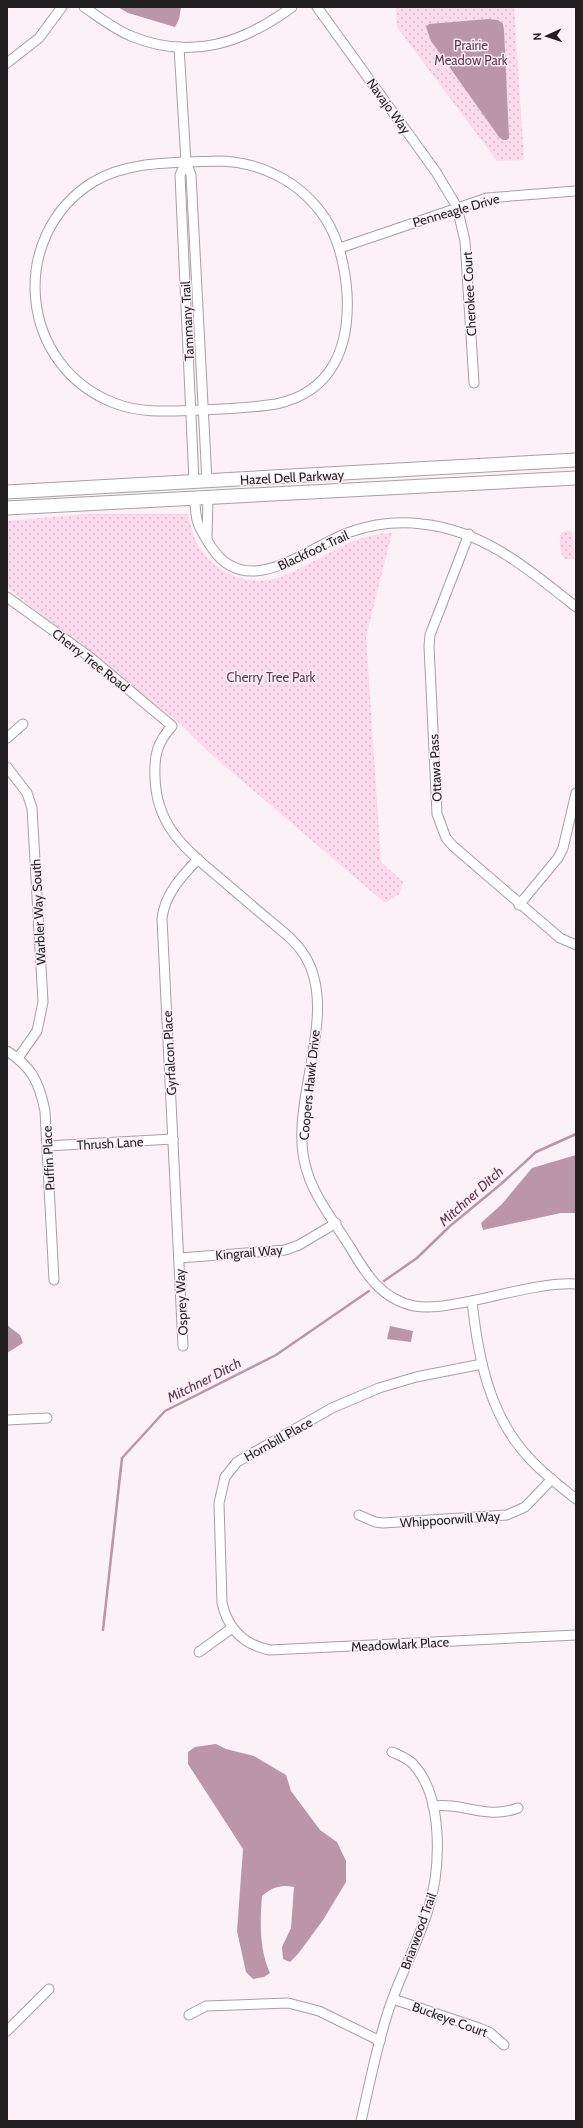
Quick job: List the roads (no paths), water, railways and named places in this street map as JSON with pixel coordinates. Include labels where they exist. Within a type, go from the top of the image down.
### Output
[{"type":"main road","name":"Hazel Dell Parkway","points":[[7,492],[576,460]]},
{"type":"main road","name":"Hazel Dell Parkway","points":[[7,508],[576,478]]},
{"type":"street","points":[[7,63],[39,38],[62,7]]},
{"type":"street","points":[[84,7],[131,36],[153,43],[179,47],[208,46],[235,40],[262,28],[292,7]]},
{"type":"street","name":"Navajo Way","points":[[317,7],[432,165],[457,207]]},
{"type":"street","name":"Tammany Trail","points":[[179,47],[186,162],[180,175],[198,410],[201,482]]},
{"type":"street","points":[[186,162],[238,162],[278,175],[301,191],[315,206],[329,224],[340,248],[346,278],[347,326],[341,350],[328,372],[309,391],[283,403],[262,406],[198,410],[155,411],[130,408],[100,397],[83,386],[61,364],[45,337],[37,312],[35,291],[38,262],[44,242],[56,218],[74,196],[94,182],[123,169],[140,165],[186,162]]},
{"type":"street","name":"Penneagle Drive","points":[[340,248],[457,207],[496,196],[576,191]]},
{"type":"street","name":"Cherokee Court","points":[[457,207],[463,225],[466,251],[474,383]]},
{"type":"street","name":"Tammany Trail","points":[[198,410],[201,482]]},
{"type":"street","points":[[201,498],[207,538]]},
{"type":"street","name":"Blackfoot Trail","points":[[201,498],[199,529],[207,538],[213,550],[226,562],[240,568],[254,571],[275,568],[339,536],[381,524],[421,524],[446,527],[469,534],[490,544],[576,607]]},
{"type":"street","name":"Ottawa Pass","points":[[469,534],[430,635],[429,646],[437,814],[446,838],[453,846],[560,938],[576,945]]},
{"type":"street","name":"Cherry Tree Road","points":[[7,597],[91,658],[172,726]]},
{"type":"street","points":[[7,738],[23,724]]},
{"type":"street","name":"Coopers Hawk Drive","points":[[172,726],[162,737],[156,748],[154,760],[157,798],[166,824],[176,838],[198,859],[290,937],[306,957],[310,968],[316,987],[317,1012],[302,1130],[304,1157],[315,1191],[368,1276],[378,1287],[392,1298],[404,1303],[424,1307],[472,1301],[558,1285],[576,1284]]},
{"type":"street","name":"Warbler Way South","points":[[7,767],[27,793],[32,808],[42,1002],[37,1031],[18,1058]]},
{"type":"street","points":[[519,904],[558,858],[563,848],[576,793]]},
{"type":"street","name":"Gyrfalcon Place","points":[[179,1258],[162,915],[171,892],[198,859]]},
{"type":"street","name":"Puffin Place","points":[[7,1050],[18,1058],[33,1074],[41,1090],[45,1111],[54,1280]]},
{"type":"street","name":"Thrush Lane","points":[[47,1146],[173,1139]]},
{"type":"street","name":"Kingrail Way","points":[[179,1258],[285,1250],[299,1245],[336,1223]]},
{"type":"street","name":"Osprey Way","points":[[179,1258],[183,1346]]},
{"type":"street","points":[[472,1301],[482,1364],[490,1391],[510,1433],[532,1461],[576,1499]]},
{"type":"street","name":"Hornbill Place","points":[[232,1628],[222,1602],[219,1503],[223,1482],[233,1467],[241,1459],[346,1402],[404,1380],[482,1364]]},
{"type":"street","points":[[7,1420],[47,1418]]},
{"type":"street","name":"Whippoorwill Way","points":[[359,1515],[375,1522],[383,1523],[507,1516],[526,1507],[552,1479]]},
{"type":"street","points":[[200,1652],[232,1628]]},
{"type":"street","name":"Meadowlark Place","points":[[232,1628],[252,1645],[270,1650],[576,1635]]},
{"type":"street","name":"Briarwood Trail","points":[[361,2121],[380,2041],[393,1998],[420,1932],[431,1896],[436,1855],[433,1806],[429,1794],[418,1770],[411,1762],[392,1752]]},
{"type":"street","points":[[433,1806],[448,1805],[495,1814],[518,1808]]},
{"type":"street","points":[[7,2031],[49,1989]]},
{"type":"street","name":"Buckeye Court","points":[[393,1998],[484,2030],[504,2045]]},
{"type":"street","points":[[188,2014],[206,2006],[288,2003],[319,2012],[380,2041]]},
{"type":"waterway","name":"Mitchner Ditch","points":[[384,1281],[417,1258],[450,1226],[501,1184],[536,1152],[576,1134]]},
{"type":"waterway","name":"Mitchner Ditch","points":[[103,1630],[122,1458],[165,1411],[276,1355],[369,1291]]},
{"type":"park label","name":"Prairie Meadow Park","points":[[471,52]]},
{"type":"park label","name":"Cherry Tree Park","points":[[271,677]]}]
